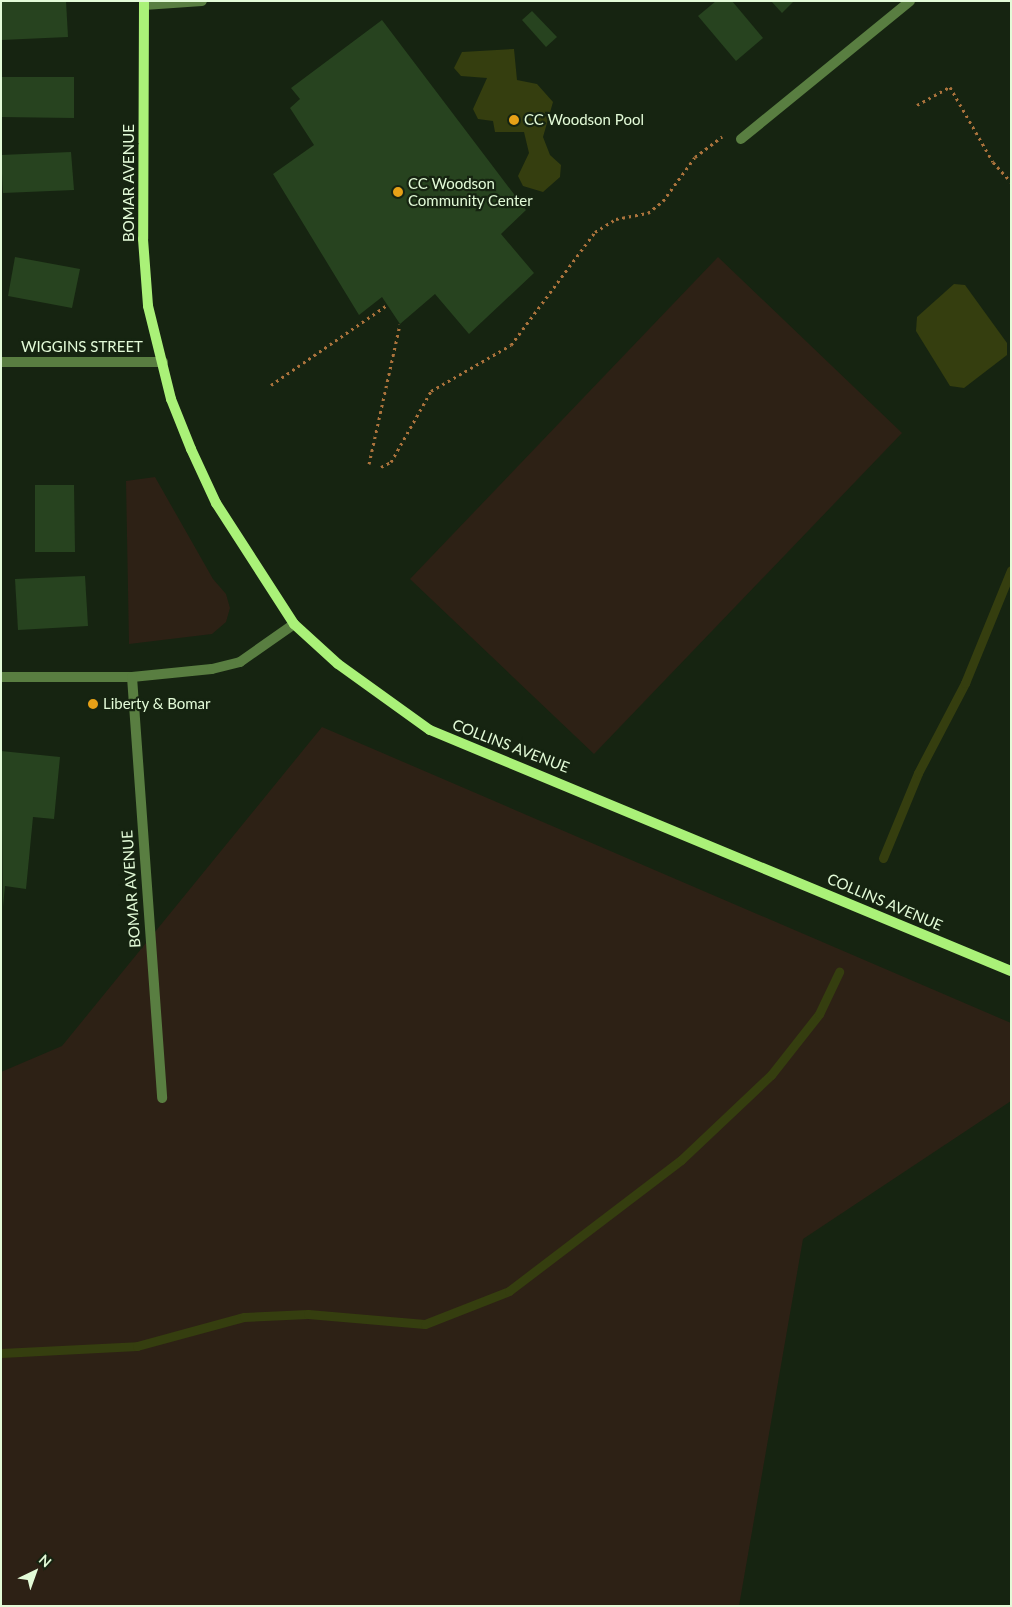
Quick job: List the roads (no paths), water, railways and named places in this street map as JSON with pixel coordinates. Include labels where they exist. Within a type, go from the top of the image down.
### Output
[{"type":"street","points":[[144,3],[202,1]]},
{"type":"street","points":[[741,139],[910,1]]},
{"type":"street","name":"BOMAR AVENUE","points":[[144,3],[143,239],[148,306],[163,362]]},
{"type":"street","name":"WIGGINS STREET","points":[[1,362],[163,362]]},
{"type":"street","name":"COLLINS AVENUE","points":[[163,362],[172,399],[216,503],[294,624],[338,664],[430,730],[1011,971]]},
{"type":"street","points":[[1,677],[132,677],[240,662],[294,624]]},
{"type":"street","name":"BOMAR AVENUE","points":[[132,677],[162,1098]]},
{"type":"waterway","points":[[883,858],[918,773],[965,683],[1011,570]]},
{"type":"waterway","points":[[1,1353],[137,1346],[244,1317],[308,1314],[425,1324],[509,1291],[681,1160],[771,1075],[819,1014],[839,972]]},
{"type":"place","name":"CC Woodson Pool","points":[[514,120]]},
{"type":"place","name":"CC Woodson Community Center","points":[[398,192]]},
{"type":"place","name":"Liberty & Bomar","points":[[93,704]]}]
